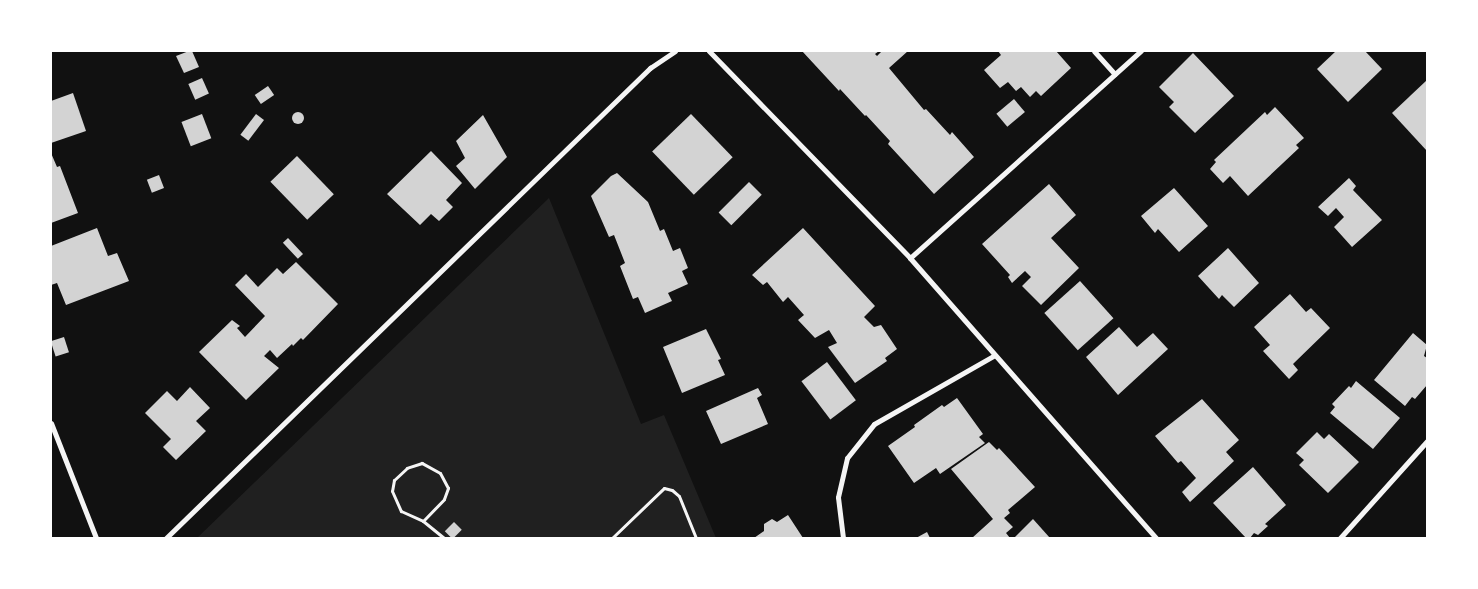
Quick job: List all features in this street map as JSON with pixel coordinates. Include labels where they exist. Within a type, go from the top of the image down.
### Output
[{"type":"street","points":[[166,538],[650,68],[675,51]]},
{"type":"street","points":[[709,51],[910,258],[1156,538]]},
{"type":"street","points":[[1094,51],[1115,74]]},
{"type":"street","points":[[910,258],[1141,51]]},
{"type":"street","points":[[843,538],[838,497],[848,458],[874,424],[995,355]]},
{"type":"street","points":[[51,423],[96,538]]},
{"type":"street","points":[[1340,538],[1427,441]]},
{"type":"path","points":[[423,521],[444,499],[448,488],[440,473],[422,463],[407,468],[394,480],[392,491],[401,511],[423,521],[444,538]]},
{"type":"path","points":[[612,538],[664,488],[672,490],[679,496],[696,538]]},
{"type":"shaded area","points":[[549,198],[641,424],[664,415],[716,538],[197,538]]},
{"type":"building","points":[[192,51],[199,67],[184,73],[176,56]]},
{"type":"building","points":[[802,51],[879,51],[875,54],[877,56],[882,51],[908,51],[889,68],[924,110],[926,109],[950,135],[952,132],[974,157],[934,194],[888,144],[890,141],[866,115],[840,89],[839,91]]},
{"type":"building","points":[[998,51],[1056,51],[1071,68],[1041,96],[1036,91],[1030,97],[1021,87],[1016,91],[1008,82],[1000,88],[984,70],[1001,55]]},
{"type":"building","points":[[1336,51],[1365,51],[1382,69],[1348,102],[1317,69]]},
{"type":"building","points":[[1193,53],[1234,96],[1195,133],[1169,107],[1174,102],[1159,87]]},
{"type":"building","points":[[202,78],[209,94],[195,100],[188,84]]},
{"type":"building","points":[[1427,80],[1427,151],[1392,113]]},
{"type":"building","points":[[268,86],[274,95],[261,104],[255,95]]},
{"type":"building","points":[[73,93],[86,131],[51,143],[51,101]]},
{"type":"building","points":[[1014,99],[1025,112],[1007,127],[996,114]]},
{"type":"building","points":[[1275,107],[1304,138],[1296,145],[1299,148],[1248,196],[1230,176],[1223,183],[1210,169],[1216,162],[1214,160],[1265,112],[1267,115]]},
{"type":"building","points":[[300,112],[303,113],[303,123],[296,124],[293,123],[292,116],[293,113]]},
{"type":"building","points":[[202,114],[211,138],[191,146],[181,122]]},
{"type":"building","points":[[256,114],[264,120],[248,141],[240,135]]},
{"type":"building","points":[[691,114],[733,157],[694,195],[652,152]]},
{"type":"building","points":[[483,115],[507,157],[475,189],[456,166],[465,158],[456,141]]},
{"type":"building","points":[[431,151],[462,183],[446,200],[453,207],[439,221],[431,214],[420,225],[387,194]]},
{"type":"building","points":[[51,153],[57,167],[60,166],[78,213],[51,223]]},
{"type":"building","points":[[297,156],[334,194],[307,220],[270,182]]},
{"type":"building","points":[[617,173],[648,202],[660,231],[664,229],[673,251],[680,248],[688,268],[682,271],[688,284],[668,293],[672,301],[645,313],[638,297],[633,299],[620,266],[625,263],[614,235],[609,237],[591,196],[611,176]]},
{"type":"building","points":[[159,175],[164,188],[152,193],[147,180]]},
{"type":"building","points":[[1349,178],[1356,186],[1353,190],[1382,220],[1352,247],[1334,227],[1344,217],[1336,208],[1328,216],[1318,207]]},
{"type":"building","points":[[749,182],[762,195],[731,225],[719,212]]},
{"type":"building","points":[[1049,184],[1076,215],[1051,238],[1079,268],[1041,305],[1022,286],[1031,277],[1025,271],[1012,283],[1008,277],[1010,275],[982,244]]},
{"type":"building","points":[[1174,188],[1208,226],[1179,252],[1158,229],[1155,233],[1141,216]]},
{"type":"building","points":[[97,228],[108,256],[117,253],[129,281],[66,305],[57,283],[51,285],[51,246]]},
{"type":"building","points":[[803,228],[875,306],[864,317],[874,327],[881,325],[897,349],[885,358],[887,361],[855,383],[828,347],[837,343],[829,330],[815,338],[798,320],[804,315],[788,297],[783,302],[767,282],[763,285],[752,275]]},
{"type":"building","points":[[288,238],[303,254],[298,259],[283,243]]},
{"type":"building","points":[[1228,248],[1259,283],[1234,307],[1222,295],[1219,299],[1198,276]]},
{"type":"building","points":[[296,262],[338,304],[303,340],[301,338],[293,346],[292,344],[277,358],[270,350],[264,356],[279,368],[246,400],[199,352],[232,320],[240,326],[237,328],[245,337],[265,316],[235,285],[246,274],[258,287],[277,268],[283,274]]},
{"type":"building","points":[[1080,281],[1113,318],[1078,350],[1044,313]]},
{"type":"building","points":[[1290,294],[1306,312],[1311,308],[1330,328],[1293,364],[1298,370],[1289,379],[1263,351],[1270,345],[1254,327]]},
{"type":"building","points":[[1119,327],[1137,347],[1153,333],[1168,349],[1118,395],[1086,357]]},
{"type":"building","points":[[706,329],[721,359],[718,360],[725,375],[682,393],[663,347]]},
{"type":"building","points":[[1413,333],[1427,345],[1424,356],[1427,358],[1427,385],[1415,399],[1412,397],[1405,406],[1374,380]]},
{"type":"building","points":[[64,337],[69,352],[56,357],[51,341]]},
{"type":"building","points":[[827,362],[856,400],[830,420],[801,381]]},
{"type":"building","points":[[1356,381],[1400,418],[1373,449],[1330,413],[1335,407],[1332,404],[1349,386],[1351,388]]},
{"type":"building","points":[[190,387],[210,408],[196,421],[206,431],[176,460],[163,447],[171,439],[145,413],[167,391],[177,401]]},
{"type":"building","points":[[758,388],[762,395],[757,398],[768,424],[721,444],[706,411]]},
{"type":"building","points":[[957,398],[983,434],[979,437],[985,443],[940,474],[936,468],[914,483],[888,446],[942,405],[944,407]]},
{"type":"building","points":[[1202,399],[1239,440],[1226,452],[1234,461],[1190,502],[1182,492],[1196,478],[1181,461],[1178,463],[1155,436]]},
{"type":"building","points":[[1317,432],[1324,439],[1329,434],[1359,462],[1328,493],[1299,465],[1304,460],[1296,453]]},
{"type":"building","points":[[989,442],[997,450],[999,448],[1035,487],[1008,510],[1010,513],[1004,518],[1013,527],[1006,533],[1010,538],[972,538],[993,519],[951,469]]},
{"type":"building","points":[[1253,467],[1286,505],[1265,524],[1268,526],[1258,535],[1254,533],[1250,538],[1246,538],[1213,503]]},
{"type":"building","points":[[788,515],[803,538],[754,538],[764,531],[764,524],[772,519],[777,522]]},
{"type":"building","points":[[1033,519],[1050,538],[1014,538]]},
{"type":"building","points":[[454,522],[462,530],[454,538],[445,531]]},
{"type":"building","points":[[927,532],[930,538],[916,538]]}]
